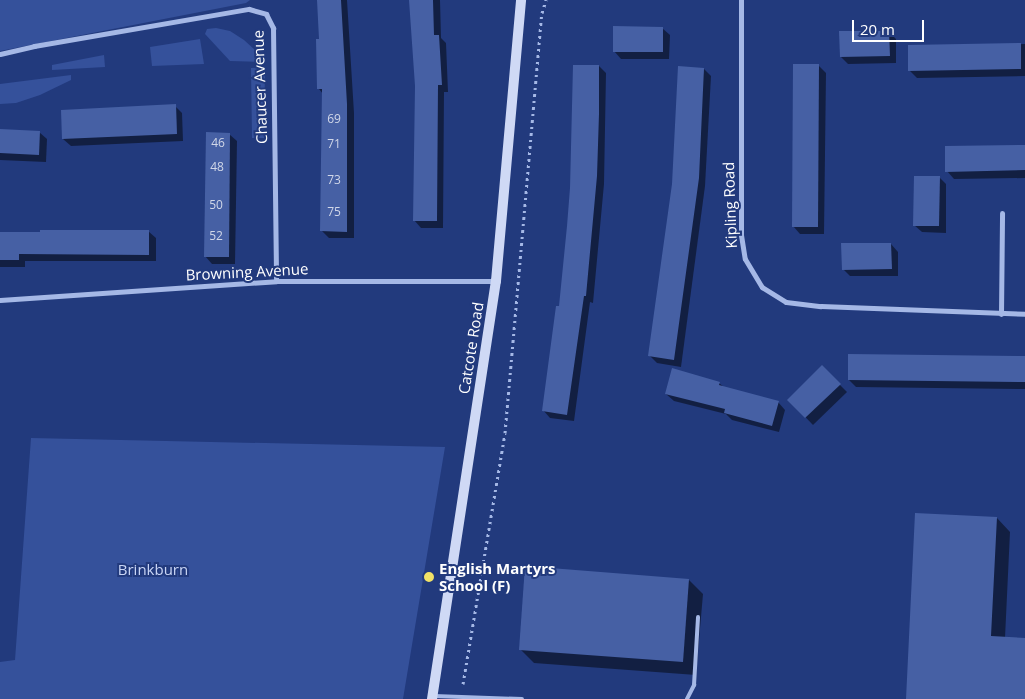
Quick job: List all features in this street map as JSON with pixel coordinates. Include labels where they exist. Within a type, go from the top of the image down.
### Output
[{"type":"street","name":"Catcote Road","points":[[432,697],[496,281],[521,0]]},
{"type":"street","name":"Kipling Road","points":[[741,0],[741,235],[746,259],[762,287],[786,302],[821,306],[1025,314]]},
{"type":"street","name":"Chaucer Avenue","points":[[0,54],[34,46],[250,9],[266,14],[273,28],[276,280]]},
{"type":"street","points":[[1001,314],[1002,213]]},
{"type":"street","name":"Browning Avenue","points":[[0,300],[276,280],[496,281]]},
{"type":"lane","points":[[687,699],[694,685],[698,617]]},
{"type":"lane","points":[[432,697],[522,699]]},
{"type":"path","points":[[460,697],[505,433],[542,12],[546,0]]},
{"type":"green space","points":[[0,0],[250,0],[246,3],[0,51]]},
{"type":"green space","points":[[216,28],[230,31],[244,40],[255,50],[261,62],[230,61],[205,34],[207,29]]},
{"type":"green space","points":[[200,39],[204,64],[152,66],[150,47]]},
{"type":"green space","points":[[104,55],[105,67],[52,70],[52,65]]},
{"type":"green space","points":[[265,67],[264,138],[252,138],[251,68]]},
{"type":"green space","points":[[71,75],[71,80],[40,95],[16,103],[0,104],[0,84]]},
{"type":"green space","name":"Brinkburn","points":[[31,438],[445,447],[403,699],[0,699],[0,662],[15,660]]},
{"type":"building","points":[[317,0],[341,0],[347,104],[347,232],[320,231],[322,89],[317,89],[316,39],[319,39]]},
{"type":"building","points":[[409,0],[433,0],[434,35],[439,35],[442,85],[438,85],[437,221],[413,221],[415,86]]},
{"type":"building","points":[[613,26],[663,27],[663,52],[613,52]]},
{"type":"building","points":[[839,31],[889,31],[890,56],[840,57]]},
{"type":"building","points":[[1021,43],[1021,69],[908,71],[908,45]]},
{"type":"building","points":[[793,64],[819,64],[818,227],[792,227]]},
{"type":"building","points":[[573,65],[599,65],[599,114],[597,176],[586,296],[584,296],[567,415],[542,411],[556,306],[559,306],[567,226],[570,188]]},
{"type":"building","points":[[678,66],[704,68],[699,178],[674,360],[648,356],[672,184]]},
{"type":"building","points":[[176,104],[177,134],[62,139],[61,110]]},
{"type":"building","points":[[0,129],[40,131],[39,155],[0,153]]},
{"type":"building","points":[[206,132],[230,133],[229,257],[204,257]]},
{"type":"building","points":[[1025,145],[1025,170],[945,172],[945,146]]},
{"type":"building","points":[[914,176],[940,176],[939,226],[913,226]]},
{"type":"building","points":[[40,230],[149,230],[149,255],[19,254],[19,260],[0,260],[0,232],[40,232]]},
{"type":"building","points":[[841,243],[891,243],[892,269],[842,270]]},
{"type":"building","points":[[848,354],[1025,356],[1025,382],[848,380]]},
{"type":"building","points":[[822,365],[841,384],[805,418],[787,400]]},
{"type":"building","points":[[672,368],[720,382],[719,385],[779,401],[772,426],[724,413],[725,409],[665,394]]},
{"type":"building","points":[[915,513],[997,517],[991,636],[1025,638],[1025,699],[906,699]]},
{"type":"building","points":[[525,566],[689,579],[683,662],[519,650]]},
{"type":"place","name":"English Martyrs School (F)","points":[[429,577]]}]
